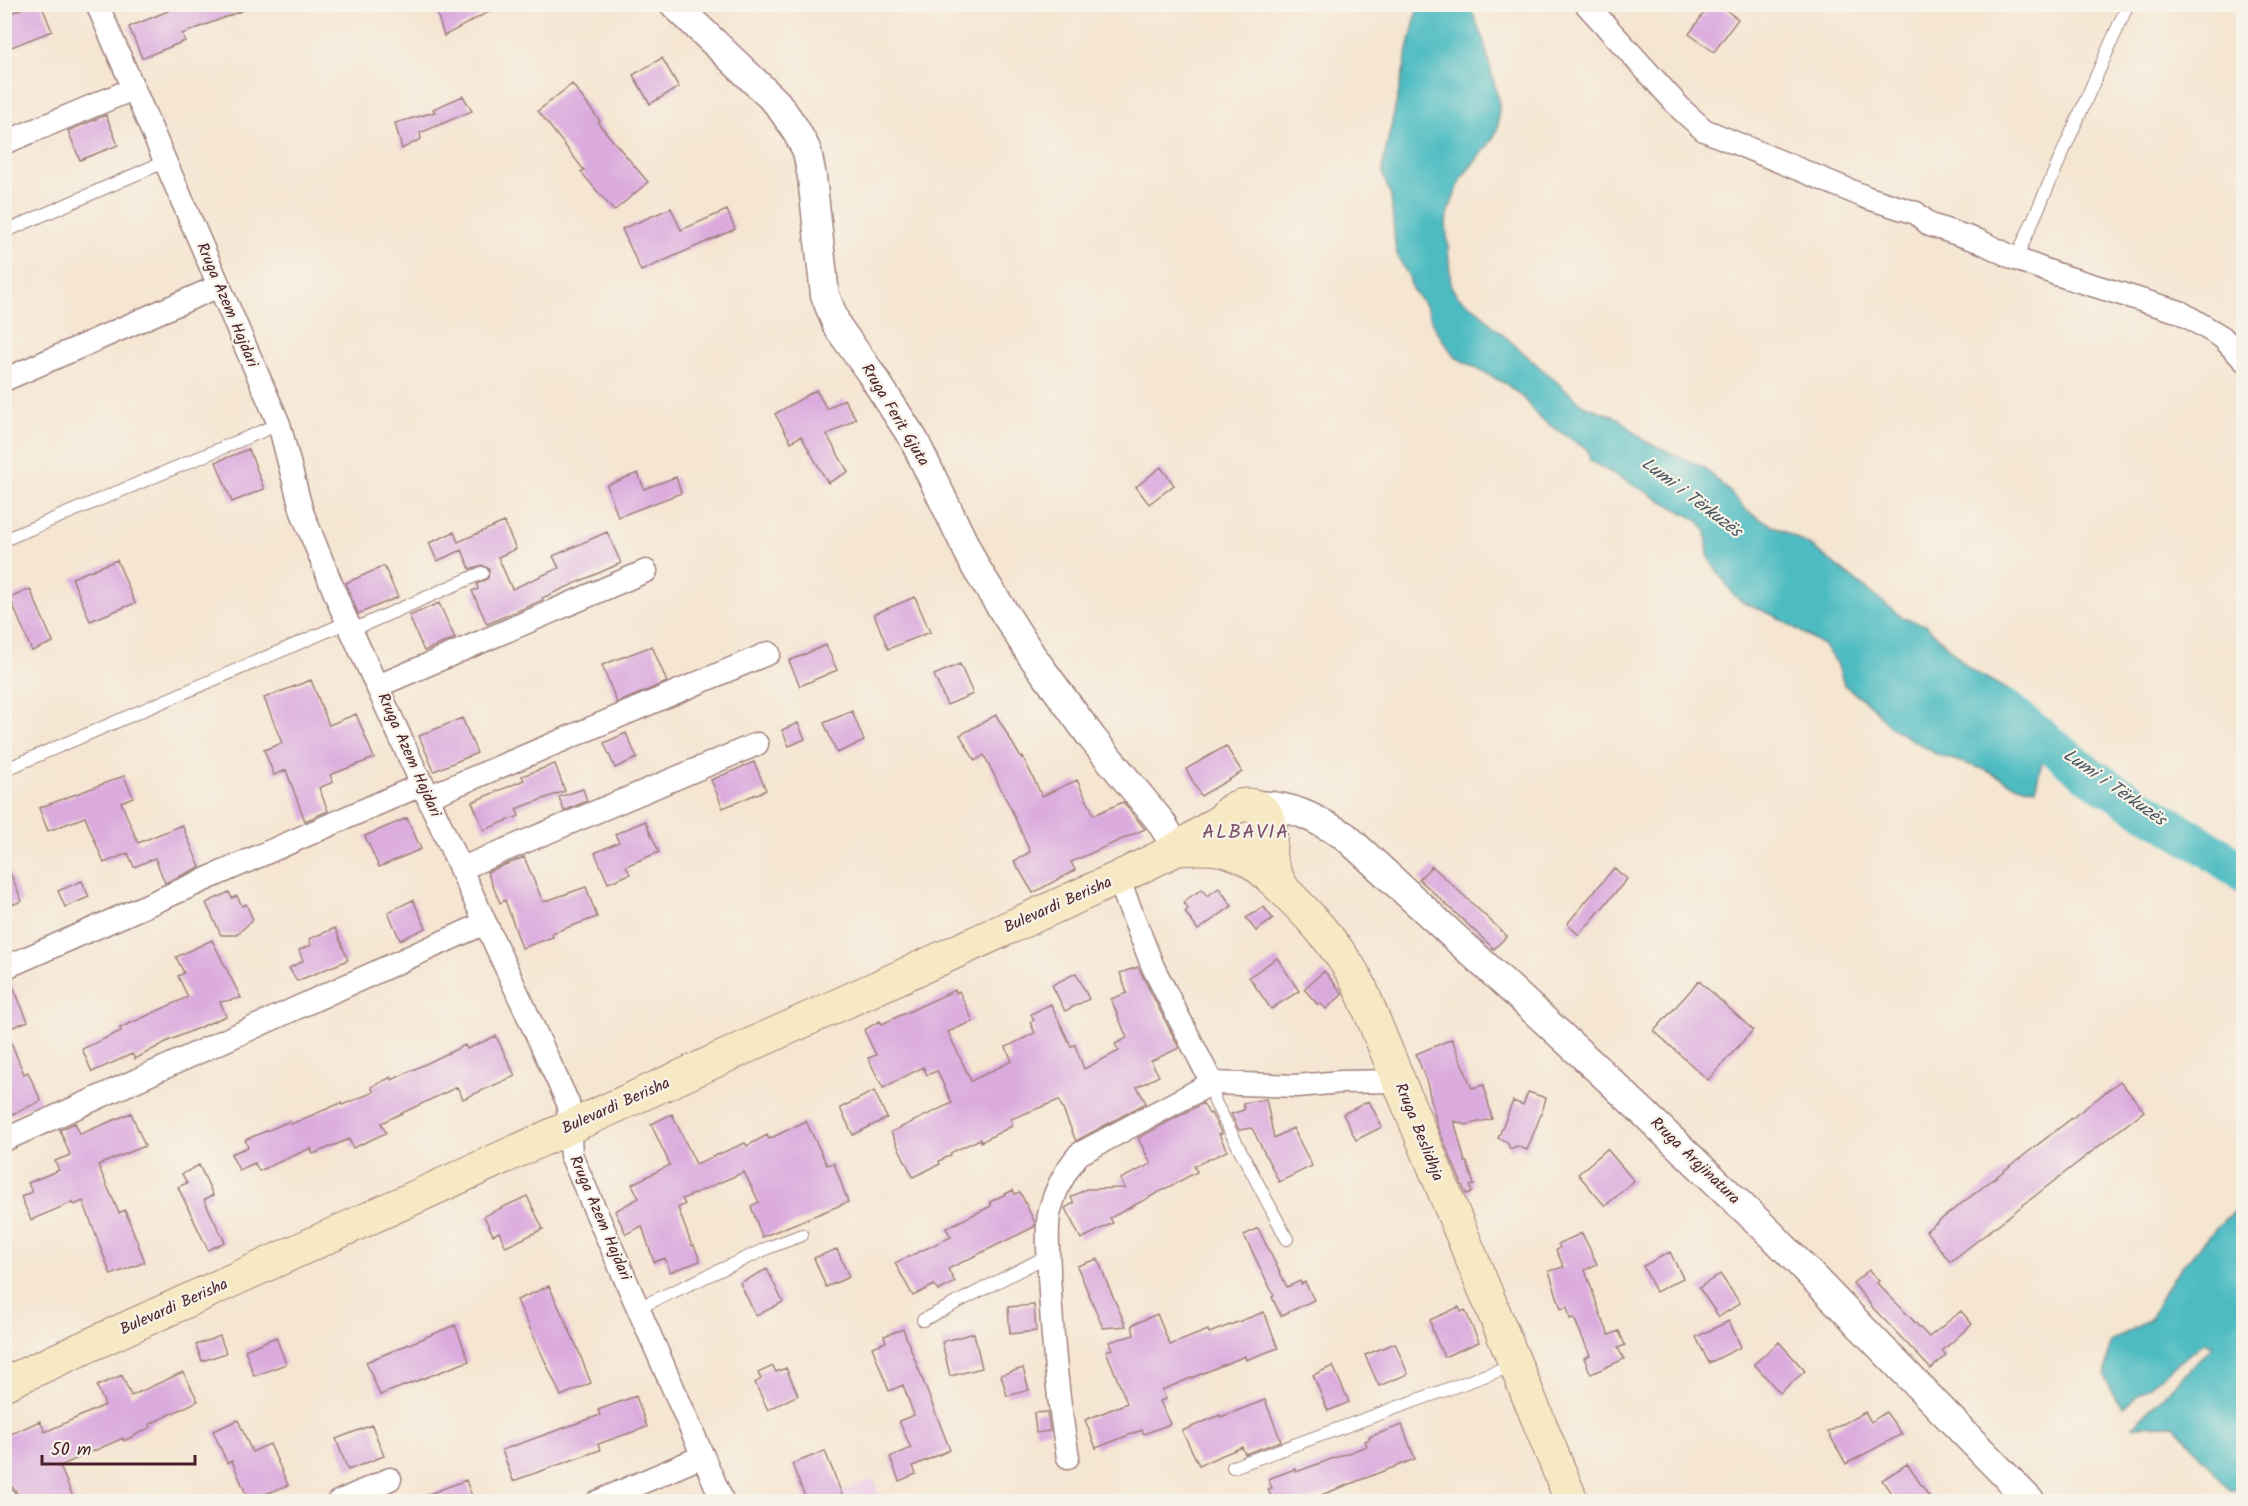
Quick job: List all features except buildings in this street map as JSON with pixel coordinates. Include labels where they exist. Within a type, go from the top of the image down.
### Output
[{"type":"main road","name":"Bulevardi Berisha","points":[[4,1384],[1118,878],[1178,849],[1237,812]]},
{"type":"main road","points":[[1270,837],[1261,850],[1245,855],[1230,850],[1221,836],[1237,812],[1265,813],[1270,820],[1270,837],[1270,857],[1275,874],[1284,890]]},
{"type":"main road","name":"Rruga Beslidhja","points":[[1178,849],[1215,848],[1237,854],[1254,863],[1284,890],[1327,935],[1345,959],[1358,982],[1572,1502]]},
{"type":"street","name":"Rruga Azem Hajdari","points":[[97,4],[279,424],[302,512],[350,626],[568,1103],[571,1155],[723,1502]]},
{"type":"street","name":"Rruga Ferit Gjuta","points":[[674,4],[777,104],[794,127],[807,151],[825,295],[837,326],[914,440],[976,567],[1032,656],[1092,738],[1161,822],[1178,849]]},
{"type":"street","points":[[1586,4],[1682,110],[1704,130],[1868,198],[1917,213],[1930,225],[1980,241],[2016,259],[2180,312],[2222,337],[2244,360]]},
{"type":"street","points":[[4,143],[133,89]]},
{"type":"street","points":[[4,380],[219,286]]},
{"type":"street","points":[[378,686],[646,571]]},
{"type":"street","points":[[4,968],[425,790],[769,652]]},
{"type":"street","points":[[460,869],[757,744]]},
{"type":"street","name":"Rruga Argjinatura","points":[[1237,812],[1272,805],[1293,809],[1345,836],[1772,1234],[2031,1502]]},
{"type":"street","name":"Rruga Argjinatura","points":[[1270,837],[1282,828],[1295,825],[1345,836]]},
{"type":"street","points":[[1118,878],[1153,967],[1212,1083]]},
{"type":"street","points":[[4,1140],[485,923]]},
{"type":"street","points":[[1068,1457],[1063,1430],[1051,1311],[1049,1216],[1066,1170],[1079,1154],[1212,1083],[1297,1086],[1341,1082],[1398,1081]]},
{"type":"street","points":[[597,1502],[703,1456]]},
{"type":"street","points":[[338,1502],[390,1479]]},
{"type":"lane","points":[[2016,259],[2128,4]]},
{"type":"lane","points":[[4,232],[166,161]]},
{"type":"lane","points":[[4,540],[279,424]]},
{"type":"lane","points":[[4,770],[482,573]]},
{"type":"lane","points":[[1212,1083],[1215,1102],[1287,1239]]},
{"type":"lane","points":[[638,1308],[770,1247],[802,1235]]},
{"type":"lane","points":[[923,1320],[1049,1255]]},
{"type":"lane","points":[[1233,1467],[1515,1365]]},
{"type":"shaded area","points":[[874,1479],[881,1501],[815,1502]]},
{"type":"water","points":[[1418,5],[1469,5],[1483,38],[1499,103],[1498,127],[1493,139],[1462,177],[1448,212],[1446,224],[1451,286],[1457,296],[1478,310],[1494,327],[1583,405],[1618,418],[1646,442],[1703,467],[1748,512],[1814,548],[1903,618],[1926,625],[1971,670],[2014,693],[2031,710],[2052,724],[2035,789],[2013,784],[1983,769],[1938,755],[1889,726],[1873,707],[1844,685],[1837,663],[1823,645],[1775,616],[1742,602],[1734,595],[1708,555],[1706,531],[1699,521],[1590,461],[1588,450],[1539,418],[1524,399],[1506,384],[1455,357],[1436,330],[1426,307],[1412,289],[1409,277],[1398,257],[1391,196],[1383,175],[1383,163]]},
{"type":"water","points":[[2243,1204],[2244,1490],[2230,1490],[2174,1425],[2133,1426],[2213,1346],[2204,1342],[2123,1407],[2116,1399],[2105,1377],[2110,1342],[2149,1320],[2172,1278],[2216,1228]]},
{"type":"waterway","name":"Lumi i Tërkuzës","points":[[2006,709],[2090,776],[2209,849],[2244,874]]},
{"type":"district","name":"ALBAVIA","points":[[1246,833]]}]
